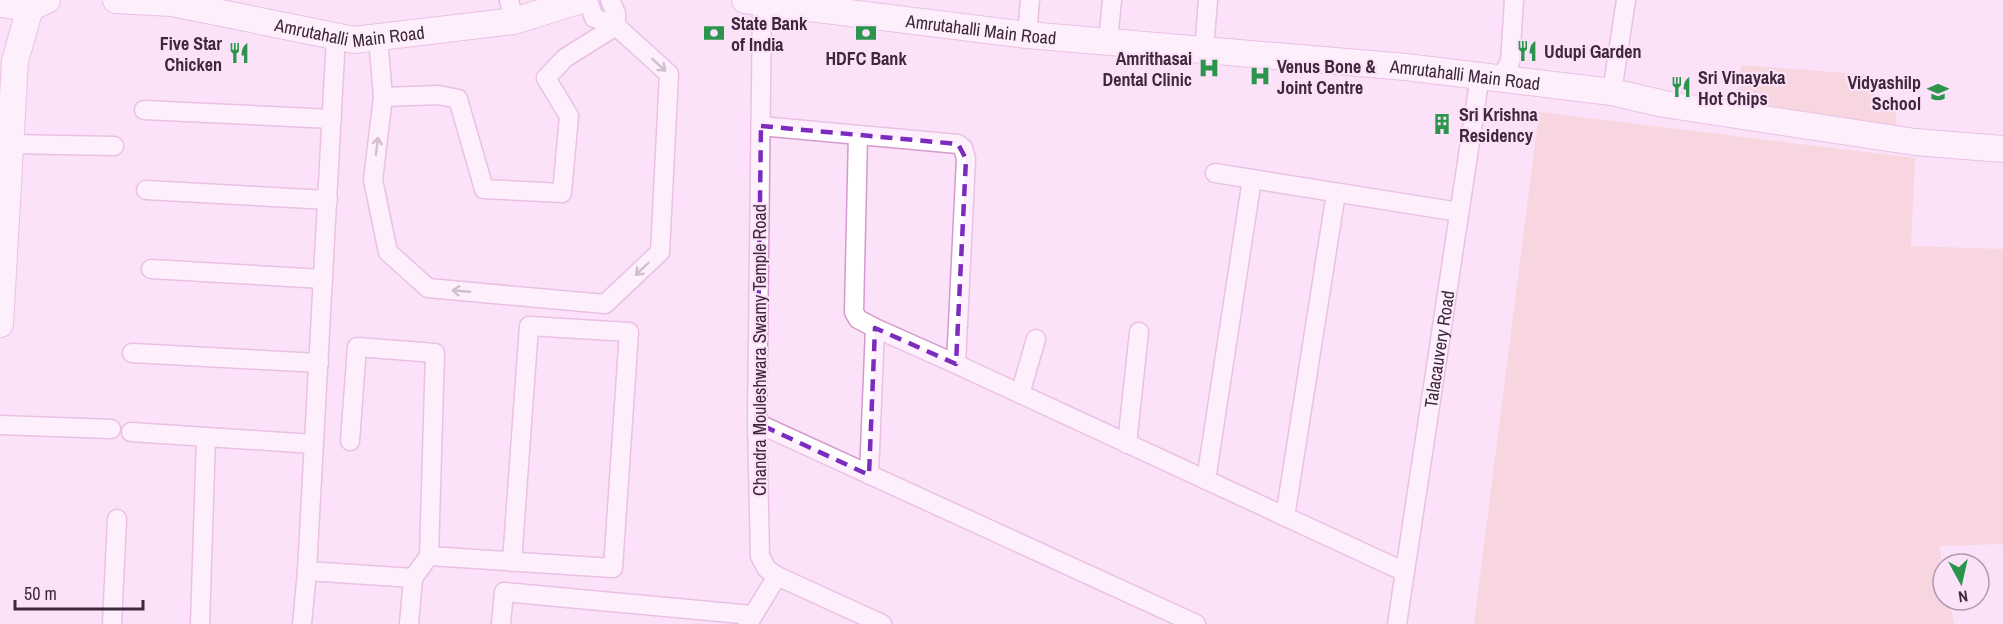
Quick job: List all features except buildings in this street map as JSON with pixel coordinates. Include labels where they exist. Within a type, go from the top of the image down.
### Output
[{"type":"street","name":"Amrutahalli Main Road","points":[[116,0],[173,2],[354,40],[512,10],[581,0]]},
{"type":"street","points":[[378,37],[383,97],[373,180],[388,252],[428,288],[605,304],[660,252],[669,74],[615,25],[594,18],[588,0]]},
{"type":"street","points":[[610,0],[616,14],[615,25]]},
{"type":"street","points":[[1027,35],[1030,0]]},
{"type":"street","points":[[1108,41],[1112,0]]},
{"type":"street","points":[[1204,50],[1208,0]]},
{"type":"street","name":"Talacauvery Road","points":[[1397,624],[1459,212],[1490,77],[1510,62],[1515,0]]},
{"type":"street","points":[[1612,92],[1626,0]]},
{"type":"street","name":"Amrutahalli Main Road","points":[[754,1],[800,3],[1027,35],[1406,67],[1612,92],[1664,104],[1915,142],[2003,149]]},
{"type":"street","name":"Chandra Mouleshwara Swamy Temple Road","points":[[754,1],[761,126],[757,423],[759,550],[763,565],[777,576],[882,624]]},
{"type":"street","points":[[0,4],[38,4],[15,61],[10,144],[4,192],[0,324]]},
{"type":"street","points":[[383,97],[439,95],[458,99],[484,189],[562,193],[569,116],[546,78],[565,58],[615,25]]},
{"type":"street","points":[[302,624],[307,571],[336,36]]},
{"type":"street","points":[[144,110],[332,119]]},
{"type":"street","points":[[761,126],[958,144],[965,153],[956,364]]},
{"type":"street","points":[[858,135],[854,312],[858,319],[1405,572]]},
{"type":"street","points":[[10,144],[114,146]]},
{"type":"street","points":[[1215,173],[1459,212]]},
{"type":"street","points":[[1206,480],[1252,179]]},
{"type":"street","points":[[146,190],[328,200]]},
{"type":"street","points":[[1285,517],[1336,193]]},
{"type":"street","points":[[151,269],[323,279]]},
{"type":"street","points":[[429,555],[512,562],[613,568],[629,332],[529,327],[512,562]]},
{"type":"street","points":[[869,475],[875,328]]},
{"type":"street","points":[[1127,444],[1139,332]]},
{"type":"street","points":[[1020,394],[1036,339]]},
{"type":"street","points":[[350,441],[357,347],[435,353],[429,555],[413,578],[409,624]]},
{"type":"street","points":[[132,353],[319,363]]},
{"type":"street","points":[[757,423],[1196,624]]},
{"type":"street","points":[[0,425],[111,429]]},
{"type":"street","points":[[132,432],[314,444]]},
{"type":"street","points":[[200,624],[206,437]]},
{"type":"street","points":[[112,624],[117,519]]},
{"type":"street","points":[[307,571],[413,578]]},
{"type":"street","points":[[501,624],[504,592],[750,620],[777,576]]},
{"type":"street","points":[[839,624],[842,606]]},
{"type":"highlighted area","points":[[761,126],[958,144],[966,159],[956,364],[875,328],[869,475],[757,423]]},
{"type":"shaded area","points":[[1741,65],[1871,75],[1876,110],[1895,108],[1897,128],[1737,100]]},
{"type":"shaded area","points":[[1539,112],[1915,158],[1911,246],[2003,249],[2003,544],[1939,546],[1940,552],[1931,552],[1931,612],[1952,612],[1954,624],[1474,624]]},
{"type":"place","name":"State Bank of India","points":[[714,33]]},
{"type":"place","name":"HDFC Bank","points":[[866,33]]},
{"type":"place","name":"Udupi Garden","points":[[1527,51]]},
{"type":"place","name":"Five Star Chicken","points":[[239,53]]},
{"type":"place","name":"Amrithasai Dental Clinic","points":[[1209,68]]},
{"type":"place","name":"Venus Bone & Joint Centre","points":[[1260,76]]},
{"type":"place","name":"Sri Vinayaka Hot Chips","points":[[1681,87]]},
{"type":"place","name":"Vidyashilp School","points":[[1938,92]]},
{"type":"place","name":"Sri Krishna Residency","points":[[1442,124]]}]
